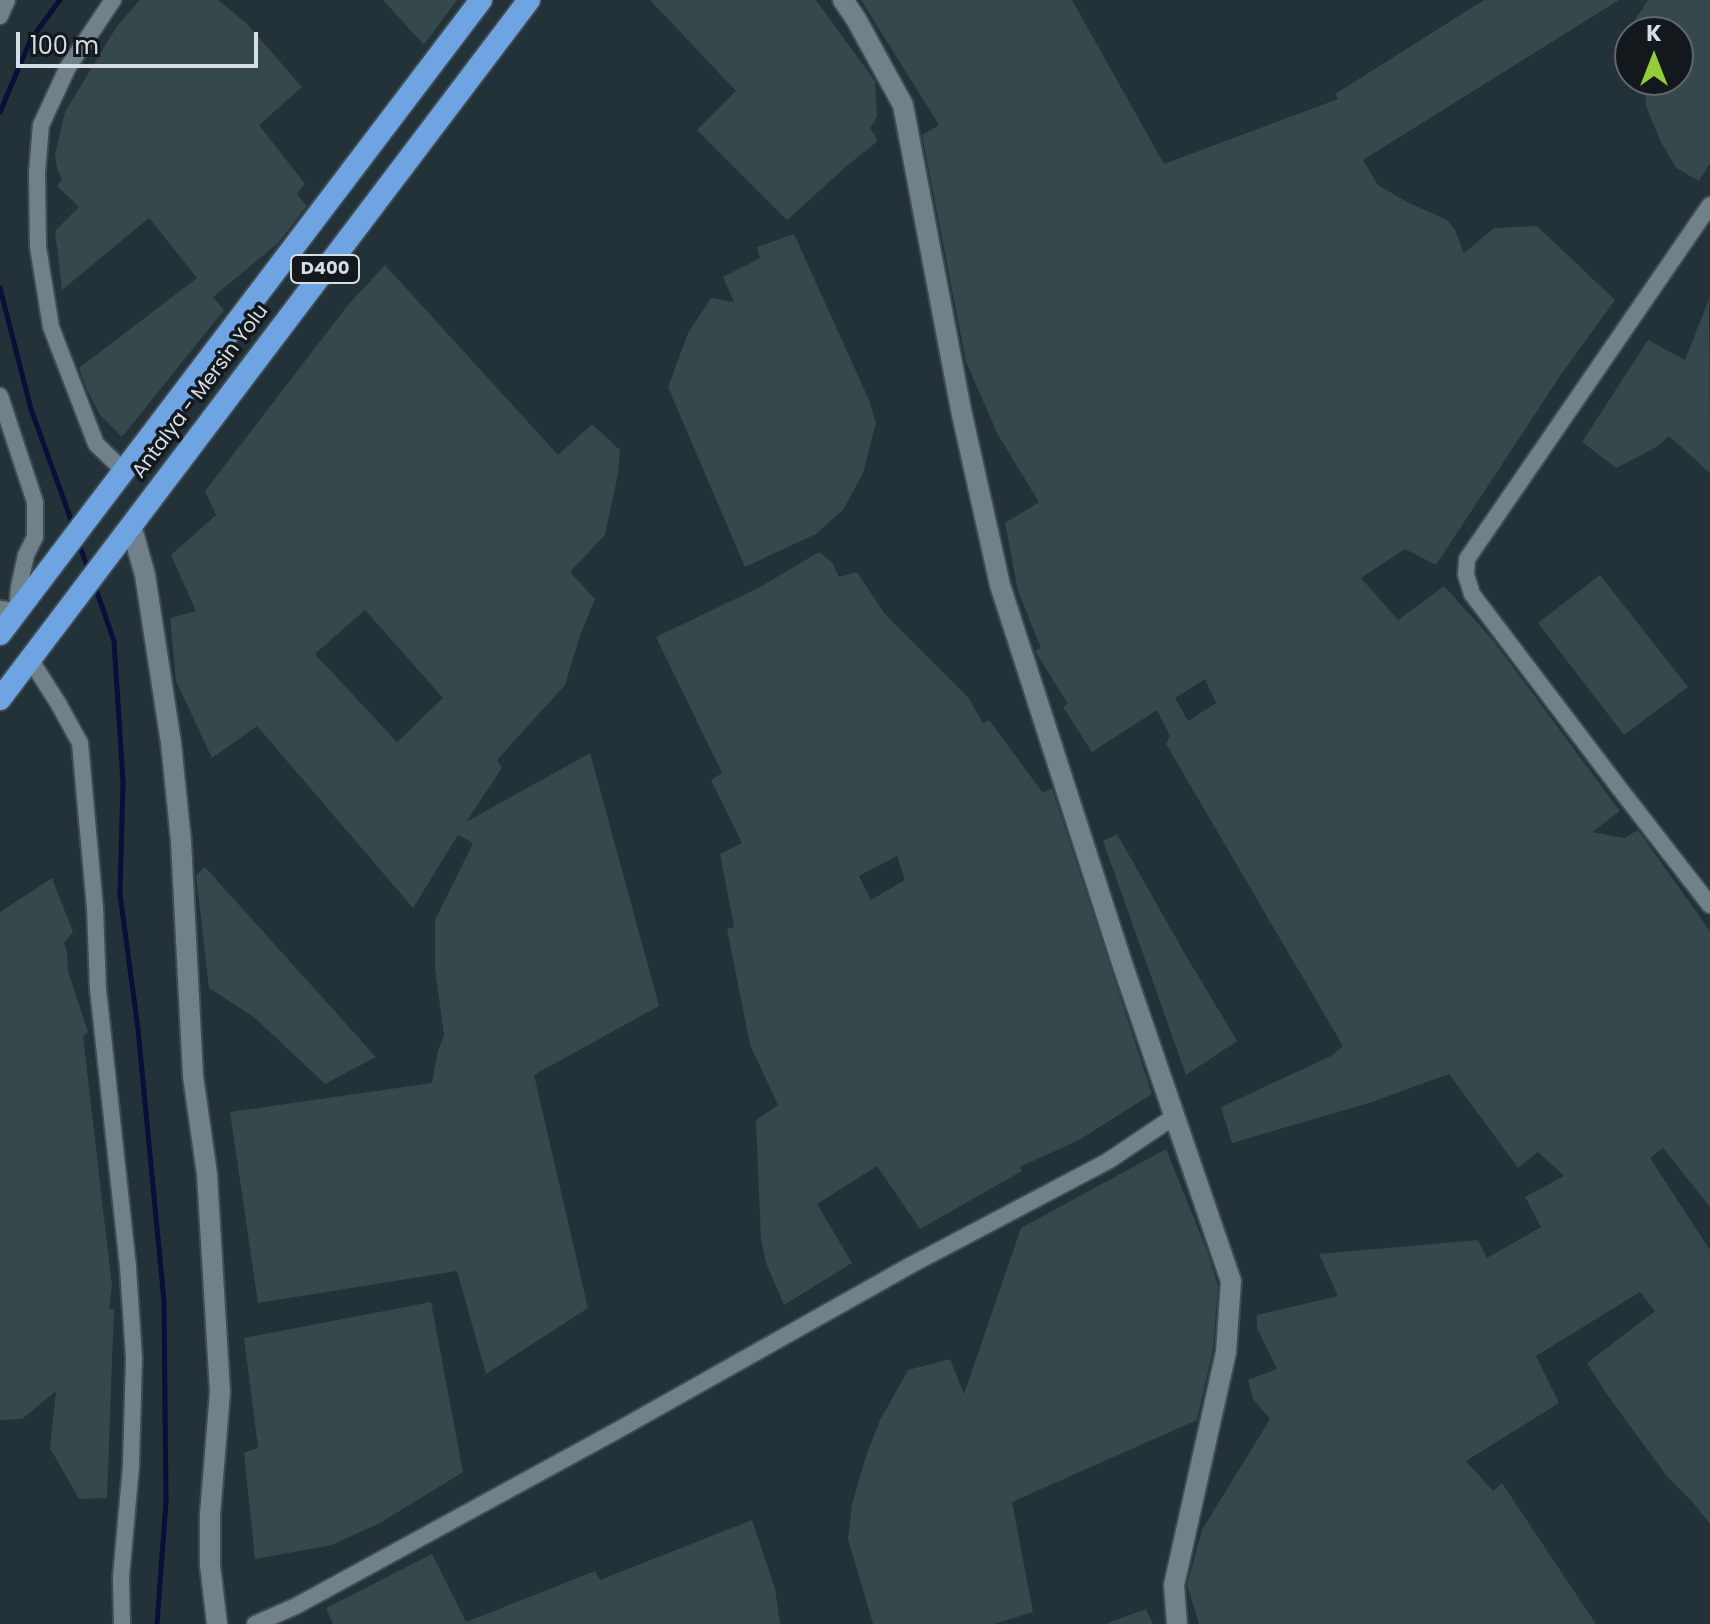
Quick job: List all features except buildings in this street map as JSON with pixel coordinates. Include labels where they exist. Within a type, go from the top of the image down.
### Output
[{"type":"highway","name":"Antalya - Mersin Yolu","points":[[0,634],[9,610],[35,586],[481,0]]},
{"type":"highway","name":"Antalya - Mersin Yolu","points":[[0,699],[529,0]]},
{"type":"street","points":[[0,16],[7,0]]},
{"type":"street","points":[[113,0],[68,67],[41,125],[37,172],[38,247],[51,327],[96,444],[123,470]]},
{"type":"street","points":[[843,0],[903,105],[961,410],[1000,585],[1123,966],[1231,1281],[1226,1352],[1174,1585],[1177,1624]]},
{"type":"street","points":[[1710,205],[1467,559],[1466,575],[1472,594],[1710,905]]},
{"type":"street","points":[[0,396],[35,502],[35,537],[26,555],[19,587],[9,610]]},
{"type":"street","points":[[126,531],[145,575],[171,743],[181,841],[193,1076],[207,1174],[220,1377],[210,1515],[210,1565],[217,1624]]},
{"type":"street","points":[[30,659],[80,743],[95,908],[98,989],[128,1267],[134,1358],[131,1466],[121,1577],[122,1624]]},
{"type":"street","points":[[255,1624],[296,1606],[911,1265],[1108,1161],[1175,1116]]},
{"type":"waterway","points":[[0,112],[31,39],[60,0]]},
{"type":"waterway","points":[[0,288],[31,409],[74,528]]},
{"type":"waterway","points":[[78,541],[88,569]]},
{"type":"waterway","points":[[95,586],[114,641],[123,782],[120,894],[138,1029],[164,1301],[166,1502],[157,1624]]}]
